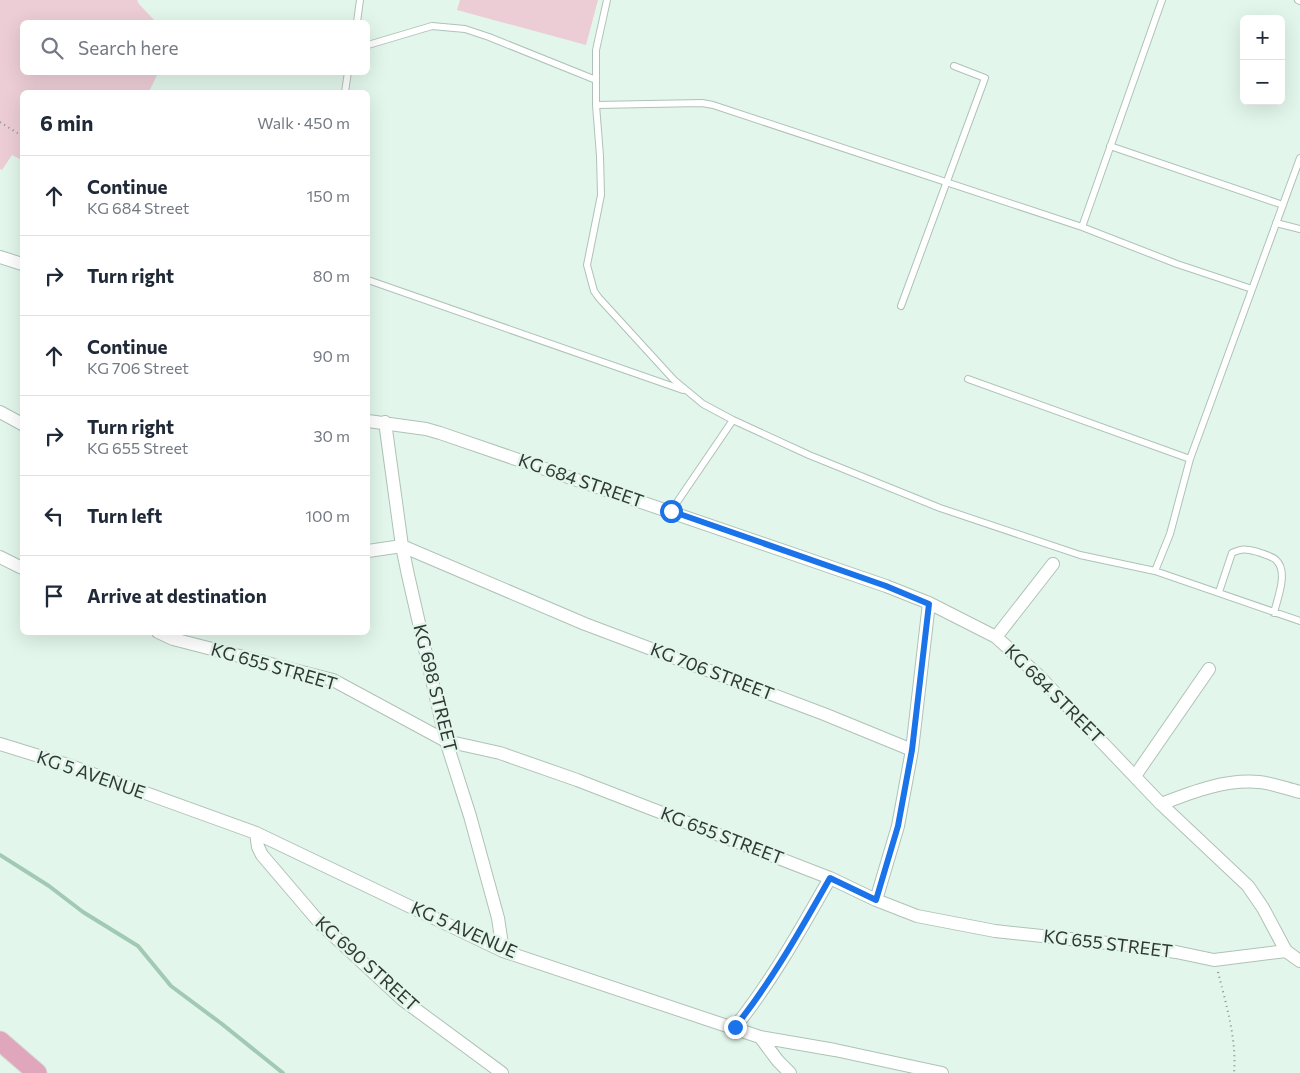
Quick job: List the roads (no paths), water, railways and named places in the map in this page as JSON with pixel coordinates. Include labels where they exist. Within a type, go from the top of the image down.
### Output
[{"type":"main road","points":[[0,1041],[37,1073]]},
{"type":"street","points":[[0,257],[20,263]]},
{"type":"street","points":[[0,412],[20,423]]},
{"type":"street","name":"KG 684 STREET","points":[[370,420],[440,433],[671,511],[886,586],[929,604],[996,637],[1038,675],[1161,804],[1248,886],[1263,908],[1286,951]]},
{"type":"street","name":"KG 698 STREET","points":[[385,422],[402,546],[446,740],[470,816],[498,918],[504,951]]},
{"type":"street","points":[[370,551],[402,546]]},
{"type":"street","name":"KG 706 STREET","points":[[402,546],[585,624],[824,714],[912,750]]},
{"type":"street","points":[[0,558],[20,567]]},
{"type":"street","points":[[996,637],[1053,564]]},
{"type":"street","points":[[876,900],[898,826],[912,750],[929,604]]},
{"type":"street","name":"KG 655 STREET","points":[[164,635],[172,639],[333,680],[446,740],[500,753],[577,780],[830,878],[876,900],[917,916],[995,931],[1127,945],[1214,960],[1286,951]]},
{"type":"street","points":[[1135,776],[1209,669]]},
{"type":"street","name":"KG 5 AVENUE","points":[[0,744],[68,765],[256,833],[504,951],[735,1027],[760,1037],[835,1050],[942,1073]]},
{"type":"street","points":[[1161,804],[1201,789],[1232,782],[1260,782],[1300,792]]},
{"type":"street","name":"KG 690 STREET","points":[[256,833],[258,847],[262,855],[320,923],[403,1000],[502,1073]]},
{"type":"street","points":[[735,1027],[752,1007],[830,878]]},
{"type":"street","points":[[1286,951],[1300,961]]},
{"type":"street","points":[[760,1037],[778,1061],[790,1073]]},
{"type":"lane","points":[[357,20],[360,0]]},
{"type":"lane","points":[[607,0],[596,50],[596,105],[601,182],[600,205],[587,265],[594,291],[599,298],[674,380],[703,404],[733,420],[809,455],[940,508],[1080,555],[1155,571],[1300,621]]},
{"type":"lane","points":[[1082,227],[1162,0]]},
{"type":"lane","points":[[370,44],[432,26],[465,29],[596,80]]},
{"type":"lane","points":[[901,306],[985,78],[954,66]]},
{"type":"lane","points":[[345,90],[348,75]]},
{"type":"lane","points":[[596,105],[702,103],[714,105],[1082,227],[1177,264],[1252,289]]},
{"type":"lane","points":[[1110,146],[1283,205]]},
{"type":"lane","points":[[1155,571],[1170,534],[1190,460],[1300,158]]},
{"type":"lane","points":[[1276,222],[1300,229]]},
{"type":"lane","points":[[370,281],[687,391]]},
{"type":"lane","points":[[968,379],[1190,460]]},
{"type":"lane","points":[[671,511],[733,420]]},
{"type":"lane","points":[[1218,592],[1232,553],[1242,548],[1260,553],[1276,560],[1281,568],[1282,576],[1274,613]]},
{"type":"waterway","points":[[0,855],[49,886],[83,912],[138,946],[171,986],[283,1073]]}]
